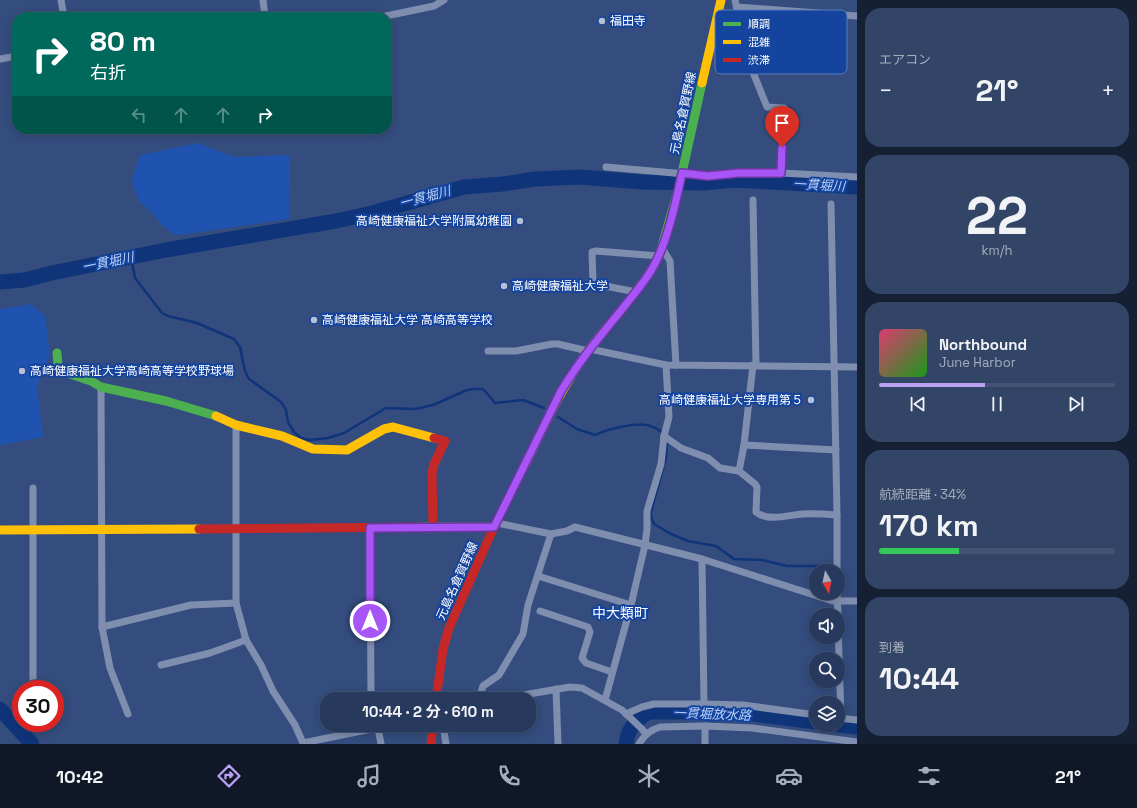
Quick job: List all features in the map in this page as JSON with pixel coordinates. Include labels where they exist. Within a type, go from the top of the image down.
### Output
[{"type":"street","points":[[61,0],[63,12]]},
{"type":"street","points":[[263,0],[264,12]]},
{"type":"street","points":[[392,15],[434,6],[444,0]]},
{"type":"street","name":"元島名倉賀野線","points":[[719,10],[721,0]]},
{"type":"street","points":[[736,4],[796,10]]},
{"type":"street","points":[[847,15],[857,16]]},
{"type":"street","name":"元島名倉賀野線","points":[[437,692],[443,649],[449,628],[496,525],[561,391],[589,350],[653,269],[660,252],[678,191],[715,27]]},
{"type":"street","points":[[0,59],[12,57]]},
{"type":"street","points":[[754,74],[767,107],[784,108],[781,173]]},
{"type":"street","points":[[606,167],[708,176],[738,173],[781,173],[857,177]]},
{"type":"street","points":[[739,471],[755,365],[753,200]]},
{"type":"street","points":[[831,204],[837,564]]},
{"type":"street","points":[[636,292],[595,284],[593,282],[592,252],[660,252],[670,261],[676,365]]},
{"type":"street","points":[[488,351],[516,351],[558,344],[666,365],[857,367]]},
{"type":"street","points":[[57,353],[58,365],[61,371],[90,381],[101,387],[166,401],[210,414],[236,425],[282,436],[313,448],[347,450],[384,429],[393,427],[445,441],[434,464],[432,473],[433,527]]},
{"type":"street","points":[[605,700],[631,605],[645,545],[647,511],[661,464],[668,417],[666,365]]},
{"type":"street","points":[[101,387],[102,626],[110,668],[128,714]]},
{"type":"street","points":[[236,425],[236,603],[246,640],[261,665],[273,691],[295,725],[303,743],[351,732]]},
{"type":"street","points":[[664,436],[681,448],[708,458],[720,468],[739,471],[755,484],[757,487],[756,512],[759,515],[767,517],[802,514],[837,515]]},
{"type":"street","points":[[744,445],[836,450]]},
{"type":"street","points":[[33,488],[33,680]]},
{"type":"street","points":[[0,530],[370,528],[496,525],[551,534],[567,531],[575,527],[702,559],[833,601],[857,601]]},
{"type":"street","points":[[370,528],[371,692]]},
{"type":"street","points":[[481,692],[483,686],[499,675],[522,634],[528,605],[551,534]]},
{"type":"street","points":[[702,559],[704,704]]},
{"type":"street","points":[[538,576],[631,605]]},
{"type":"street","points":[[837,602],[837,608]]},
{"type":"street","points":[[102,626],[191,605],[236,603]]},
{"type":"street","points":[[540,611],[588,626],[590,632],[582,658],[586,663],[612,672]]},
{"type":"street","points":[[161,665],[210,653],[246,640]]},
{"type":"street","points":[[838,644],[840,696]]},
{"type":"street","points":[[536,693],[570,687],[582,688],[622,710],[644,731]]},
{"type":"street","points":[[556,689],[558,744]]},
{"type":"street","points":[[629,717],[642,707],[654,704],[743,705],[809,714]]},
{"type":"street","points":[[845,719],[857,720]]},
{"type":"street","points":[[644,731],[660,727],[705,726],[752,728],[841,742],[857,742]]},
{"type":"street","points":[[705,726],[705,744]]},
{"type":"street","points":[[639,744],[644,731]]},
{"type":"street","points":[[375,732],[381,744]]},
{"type":"street","points":[[431,744],[432,732]]},
{"type":"street","points":[[444,732],[446,744]]},
{"type":"shaded area","points":[[198,143],[234,157],[290,155],[289,219],[180,235],[174,234],[162,225],[139,201],[134,188],[132,179],[140,155]]},
{"type":"shaded area","name":"高崎健康福祉大学高崎高等学校野球場","points":[[31,304],[45,316],[50,355],[37,387],[43,437],[0,445],[0,309]]},
{"type":"waterway","name":"一貫堀川","points":[[0,282],[24,280],[166,250],[336,221],[372,213],[464,187],[503,184],[535,179],[580,177],[641,182],[703,183],[735,180],[857,187]]},
{"type":"waterway","points":[[131,257],[135,278],[162,313],[168,316],[197,323],[234,339],[240,347],[245,371],[249,379],[281,402],[286,410],[288,422],[294,432],[301,438],[309,440],[328,438],[344,433],[386,408],[415,409],[433,405],[467,390],[473,389],[482,389],[495,403],[523,400],[544,408]]},
{"type":"waterway","points":[[558,417],[577,429],[595,435],[613,429],[635,425],[649,425],[662,432]]},
{"type":"waterway","points":[[667,442],[666,458],[651,512],[651,517],[654,524],[671,534],[688,541],[716,546],[734,559],[762,560],[787,566],[809,566]]},
{"type":"waterway","points":[[0,709],[32,744]]},
{"type":"waterway","name":"一貫堀放水路","points":[[626,744],[630,729],[648,712],[736,712],[809,721]]},
{"type":"waterway","name":"一貫堀放水路","points":[[845,726],[857,727]]},
{"type":"traffic: fast","points":[[653,267],[659,256],[678,191],[702,83]]},
{"type":"traffic: fast","points":[[57,353],[58,365],[61,371],[91,381],[101,387],[166,401],[216,416]]},
{"type":"traffic: fast","points":[[422,527],[494,527]]},
{"type":"traffic: slow","points":[[719,10],[721,0]]},
{"type":"traffic: slow","points":[[702,83],[715,26]]},
{"type":"traffic: slow","points":[[526,463],[554,406],[579,364],[622,310],[653,267]]},
{"type":"traffic: slow","points":[[216,416],[236,425],[282,436],[313,449],[347,450],[384,429],[393,427],[434,438]]},
{"type":"traffic: slow","points":[[0,530],[199,529]]},
{"type":"traffic: jam","points":[[433,527],[432,473],[434,464],[445,441],[434,438]]},
{"type":"traffic: jam","points":[[437,692],[443,649],[449,628],[494,527],[526,463]]},
{"type":"traffic: jam","points":[[199,529],[422,527]]},
{"type":"traffic: jam","points":[[431,744],[432,732]]},
{"type":"place","name":"福田寺","points":[[602,21]]},
{"type":"place","name":"高崎健康福祉大学附属幼稚園","points":[[520,221]]},
{"type":"place","name":"高崎健康福祉大学","points":[[504,286]]},
{"type":"place","name":"高崎健康福祉大学 高崎高等学校","points":[[314,320]]},
{"type":"place","name":"高崎健康福祉大学高崎高等学校野球場","points":[[22,371]]},
{"type":"place","name":"高崎健康福祉大学専用第５","points":[[811,400]]},
{"type":"district","name":"中大類町","points":[[620,613]]},
{"type":"route","points":[[370,621],[370,528],[494,527],[561,391],[590,349],[653,269],[667,232],[682,173],[708,176],[738,173],[781,173],[782,147]]}]
